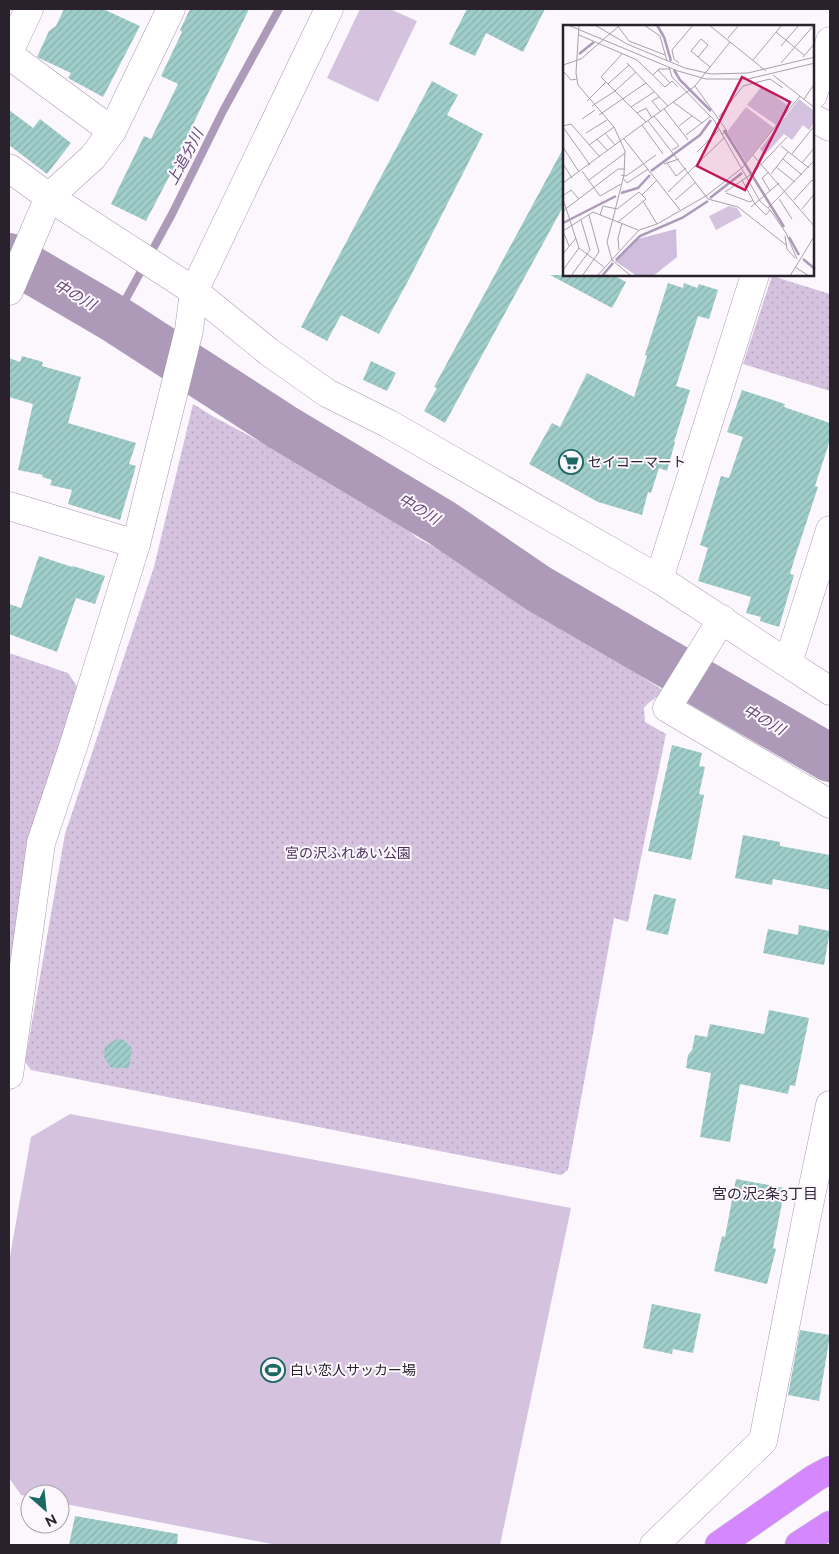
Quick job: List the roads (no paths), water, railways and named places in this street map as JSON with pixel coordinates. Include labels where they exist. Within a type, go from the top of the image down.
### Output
[{"type":"highway","points":[[719,1545],[815,1478],[830,1470]]},
{"type":"highway","points":[[799,1545],[830,1525]]},
{"type":"street","points":[[28,9],[9,54],[112,131]]},
{"type":"street","points":[[9,291],[49,197],[93,157],[112,131],[170,9]]},
{"type":"street","points":[[9,1075],[42,843],[136,544],[190,330],[194,291],[329,9]]},
{"type":"street","points":[[814,92],[830,41]]},
{"type":"street","points":[[814,119],[830,127]]},
{"type":"street","points":[[9,168],[49,197],[194,291],[269,352],[327,393],[389,424],[659,579],[715,630],[788,663],[830,692]]},
{"type":"street","points":[[659,579],[755,276]]},
{"type":"street","points":[[9,506],[136,544]]},
{"type":"street","points":[[788,663],[830,530]]},
{"type":"street","points":[[715,630],[667,708],[830,804]]},
{"type":"street","points":[[654,1545],[763,1441],[830,1105]]},
{"type":"waterway","name":"上追分川","points":[[115,319],[172,214],[223,111],[279,9]]},
{"type":"waterway","name":"中の川","points":[[9,257],[115,319],[282,427],[442,523],[539,589],[830,758]]},
{"type":"place","name":"セイコーマート","points":[[571,462]]},
{"type":"place","name":"白い恋人サッカー場","points":[[273,1370]]},
{"type":"district","name":"宮の沢2条3丁目","points":[[765,1194]]},
{"type":"park label","name":"宮の沢ふれあい公園","points":[[348,853]]}]
